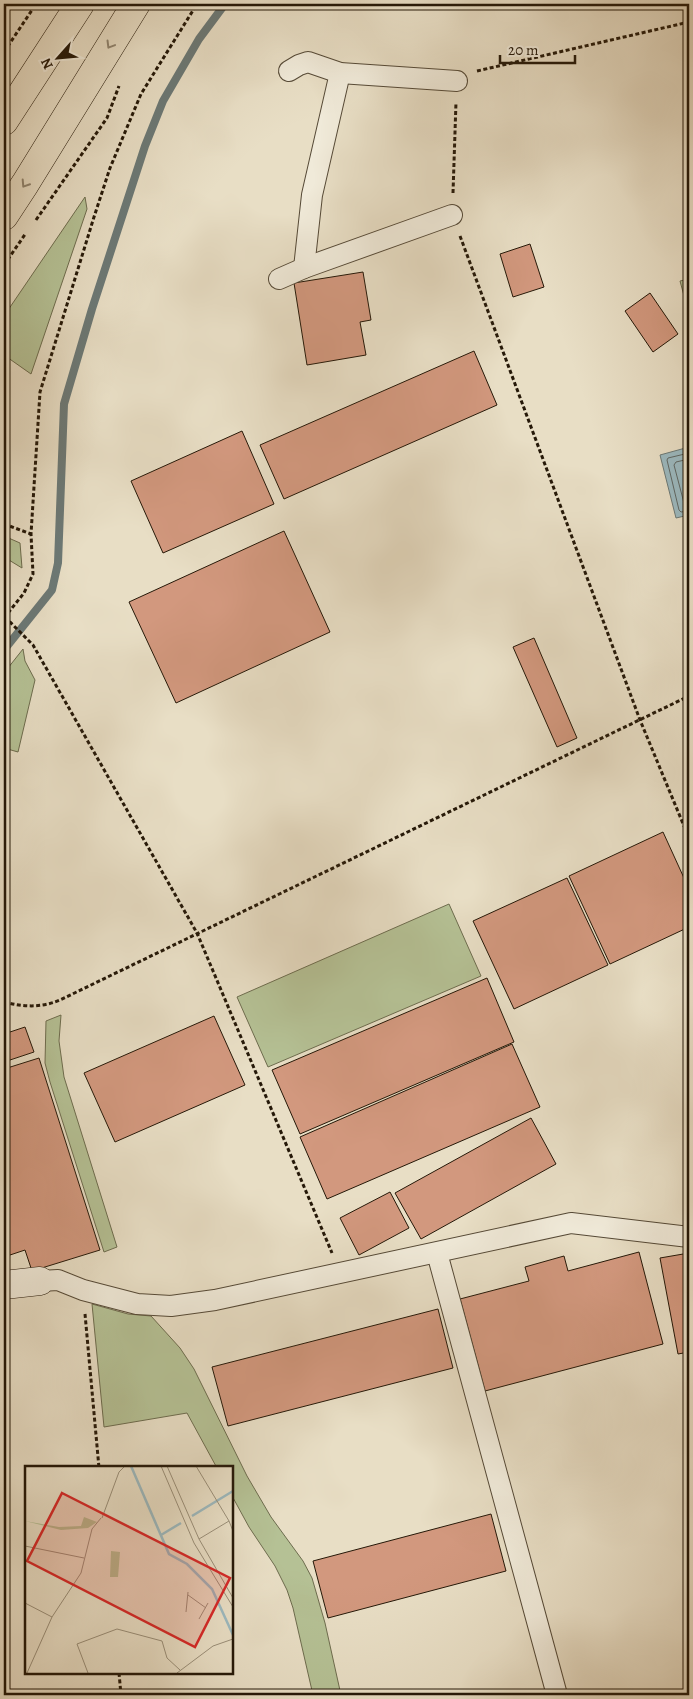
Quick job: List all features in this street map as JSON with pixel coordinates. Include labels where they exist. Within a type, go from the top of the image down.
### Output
[{"type":"main road","points":[[4,121],[80,4]]},
{"type":"main road","points":[[4,216],[136,4]]},
{"type":"main road","points":[[4,1285],[40,1281]]},
{"type":"street","points":[[290,71],[308,62],[340,73],[457,81]]},
{"type":"street","points":[[304,268],[312,194],[340,73]]},
{"type":"street","points":[[279,279],[304,268],[452,215]]},
{"type":"street","points":[[40,1281],[58,1280],[83,1290],[137,1304],[171,1306],[215,1300],[571,1224],[689,1237]]},
{"type":"street","points":[[437,1253],[557,1695]]},
{"type":"path","points":[[4,52],[36,4]]},
{"type":"path","points":[[197,4],[141,94],[110,168],[88,236],[40,392],[31,534],[33,574],[24,593],[5,618],[31,643],[197,933],[340,1272]]},
{"type":"path","points":[[689,22],[469,72],[457,81],[452,215],[640,720],[689,838]]},
{"type":"path","points":[[4,524],[31,534]]},
{"type":"path","points":[[4,1002],[25,1006],[47,1005],[689,696]]},
{"type":"path","points":[[83,1290],[99,1466]]},
{"type":"path","points":[[119,1674],[121,1695]]},
{"type":"green space","points":[[85,197],[87,209],[31,374],[4,355],[4,316]]},
{"type":"green space","points":[[689,279],[689,314],[680,281]]},
{"type":"green space","points":[[4,536],[20,543],[22,568],[4,557]]},
{"type":"green space","points":[[23,649],[25,661],[35,680],[18,752],[4,748],[4,673]]},
{"type":"green space","points":[[449,904],[481,976],[268,1067],[237,997]]},
{"type":"green space","points":[[61,1015],[59,1041],[64,1077],[117,1247],[104,1252],[45,1063],[46,1021]]},
{"type":"green space","points":[[92,1304],[128,1314],[151,1316],[180,1348],[194,1369],[247,1476],[271,1517],[303,1561],[312,1578],[325,1623],[341,1695],[313,1695],[287,1590],[275,1566],[249,1527],[232,1496],[232,1466],[216,1466],[187,1413],[104,1427]]},
{"type":"water","points":[[689,447],[689,515],[676,518],[660,455]]},
{"type":"building","points":[[530,244],[544,287],[513,297],[500,254]]},
{"type":"building","points":[[363,272],[371,320],[360,322],[366,355],[307,365],[294,283]]},
{"type":"building","points":[[650,293],[678,334],[653,352],[625,311]]},
{"type":"building","points":[[474,351],[497,405],[284,499],[260,445]]},
{"type":"building","points":[[242,431],[274,504],[163,553],[131,481]]},
{"type":"building","points":[[284,531],[330,632],[176,703],[129,602]]},
{"type":"building","points":[[534,638],[577,738],[557,747],[513,647]]},
{"type":"building","points":[[663,832],[689,889],[689,927],[610,964],[569,876]]},
{"type":"building","points":[[567,878],[608,965],[514,1009],[473,921]]},
{"type":"building","points":[[487,978],[514,1042],[300,1134],[272,1070]]},
{"type":"building","points":[[214,1016],[245,1085],[115,1142],[84,1073]]},
{"type":"building","points":[[25,1027],[34,1052],[4,1062],[4,1034]]},
{"type":"building","points":[[512,1044],[540,1107],[327,1199],[300,1137]]},
{"type":"building","points":[[39,1058],[100,1250],[32,1271],[25,1250],[4,1257],[4,1069]]},
{"type":"building","points":[[531,1118],[556,1164],[421,1239],[395,1193]]},
{"type":"building","points":[[390,1192],[409,1228],[359,1255],[340,1218]]},
{"type":"building","points":[[639,1252],[663,1344],[485,1391],[460,1299],[529,1281],[525,1267],[564,1256],[568,1271]]},
{"type":"building","points":[[689,1253],[689,1352],[678,1354],[660,1258]]},
{"type":"building","points":[[438,1309],[453,1368],[228,1426],[212,1367]]},
{"type":"building","points":[[491,1514],[506,1571],[328,1618],[313,1561]]},
{"type":"waterway","points":[[4,650],[52,590],[58,563],[64,404],[92,309],[145,146],[163,101],[199,39],[225,4]]}]
